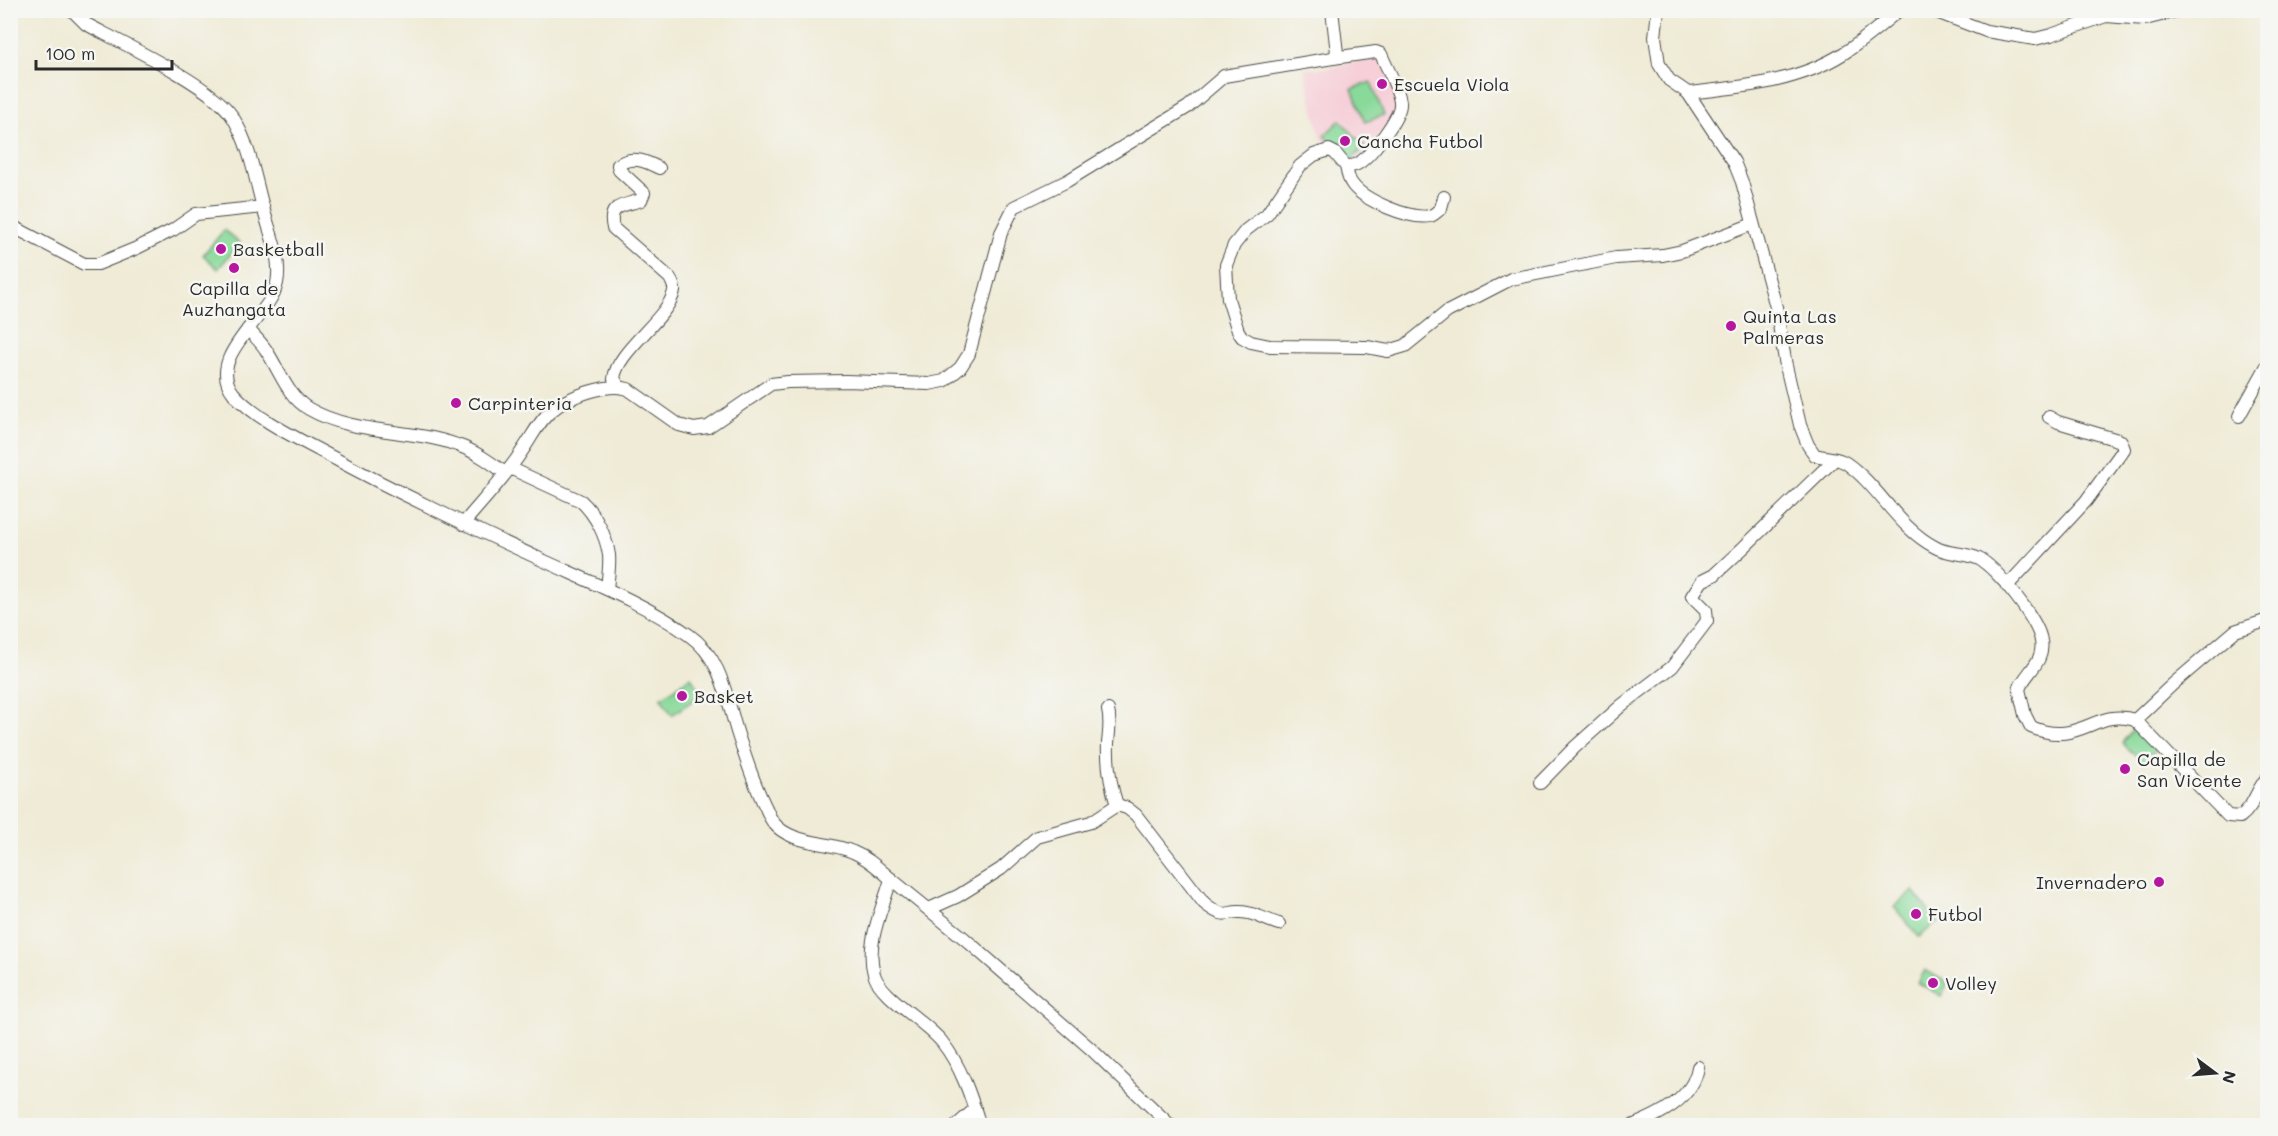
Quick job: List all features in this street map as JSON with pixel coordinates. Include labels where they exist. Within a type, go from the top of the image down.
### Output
[{"type":"street","points":[[72,10],[86,24],[213,97],[231,115],[250,155],[278,266],[277,283],[271,299],[235,348],[227,366],[226,374],[233,393],[253,410],[288,433],[362,473],[463,524],[607,589],[688,634],[707,650],[725,687],[739,740],[759,793],[773,822],[792,836],[851,851],[874,864],[1091,1049],[1171,1125]]},
{"type":"street","points":[[1332,10],[1337,53],[1333,58]]},
{"type":"street","points":[[1658,10],[1655,37],[1659,64],[1669,80],[1688,93],[1734,162],[1776,307],[1786,366],[1800,425],[1808,445],[1815,455],[1844,462],[1864,478],[1890,509],[1935,548],[1976,557],[1999,574],[2034,623],[2042,641],[2038,662],[2019,689],[2025,715],[2031,727],[2043,732],[2063,734],[2084,729],[2105,718],[2119,716],[2135,720],[2228,816],[2240,817],[2244,814],[2257,798],[2262,783],[2268,777]]},
{"type":"street","points":[[1688,93],[1771,82],[1801,74],[1844,53],[1899,10]]},
{"type":"street","points":[[1931,10],[1986,31],[2035,39],[2106,16],[2145,19],[2181,10]]},
{"type":"street","points":[[463,524],[507,470],[541,420],[551,410],[608,386],[619,386],[637,393],[679,425],[694,429],[708,427],[771,384],[846,381],[929,384],[944,381],[960,368],[969,354],[1001,233],[1014,207],[1067,181],[1188,107],[1224,76],[1333,58],[1376,52],[1381,54],[1401,103],[1394,124],[1374,147],[1360,162],[1346,166]]},
{"type":"street","points":[[1444,197],[1441,208],[1429,217],[1405,214],[1357,190],[1350,182],[1346,166],[1335,153],[1329,150],[1314,155],[1300,166],[1267,214],[1246,230],[1234,245],[1226,265],[1228,298],[1242,337],[1270,346],[1367,347],[1388,351],[1405,346],[1447,312],[1511,279],[1616,258],[1663,255],[1682,251],[1753,224]]},
{"type":"street","points":[[619,386],[614,379],[616,371],[637,340],[660,316],[674,288],[670,278],[613,228],[610,218],[614,210],[644,197],[644,193],[619,170],[618,165],[632,159],[645,160],[659,168]]},
{"type":"street","points":[[10,225],[84,264],[92,264],[137,248],[173,230],[196,214],[263,207]]},
{"type":"street","points":[[248,329],[266,349],[291,394],[309,409],[333,419],[365,427],[459,446],[507,470],[580,501],[589,508],[598,521],[609,555],[607,589]]},
{"type":"street","points":[[2239,416],[2268,364]]},
{"type":"street","points":[[2007,586],[2086,501],[2124,449],[2121,441],[2058,422],[2049,417]]},
{"type":"street","points":[[1540,783],[1575,747],[1622,705],[1672,667],[1707,621],[1706,610],[1692,596],[1702,580],[1714,575],[1835,459]]},
{"type":"street","points":[[2135,720],[2235,631],[2268,620]]},
{"type":"street","points":[[1108,710],[1111,720],[1108,743],[1109,780],[1117,806]]},
{"type":"street","points":[[929,909],[957,896],[1001,869],[1037,837],[1091,822],[1117,806],[1127,808],[1136,815],[1204,903],[1215,912],[1225,915],[1246,912],[1279,924]]},
{"type":"street","points":[[891,879],[876,929],[872,953],[873,973],[884,990],[914,1015],[951,1054],[959,1068],[980,1125]]},
{"type":"street","points":[[1632,1125],[1662,1114],[1696,1080],[1698,1067]]},
{"type":"street","points":[[956,1125],[975,1109]]},
{"type":"shaded area","points":[[1380,56],[1399,105],[1393,120],[1351,165],[1321,139],[1304,69],[1328,68]]},
{"type":"green space","points":[[1371,82],[1384,115],[1365,122],[1352,89]]},
{"type":"green space","name":"Cancha Futbol","points":[[1340,120],[1365,147],[1349,162],[1324,136]]},
{"type":"green space","name":"Basketball","points":[[224,230],[240,243],[218,269],[203,255]]},
{"type":"green space","name":"Basket","points":[[691,677],[702,694],[672,715],[661,698]]},
{"type":"green space","points":[[2134,728],[2157,748],[2144,763],[2122,743]]},
{"type":"green space","name":"Futbol","points":[[1913,891],[1938,922],[1919,937],[1894,907]]},
{"type":"green space","name":"Volley","points":[[1925,970],[1948,983],[1941,996],[1918,983]]},
{"type":"place","name":"Escuela Viola","points":[[1382,84]]},
{"type":"place","name":"Cancha Futbol","points":[[1345,141]]},
{"type":"place","name":"Basketball","points":[[221,249]]},
{"type":"place","name":"Capilla de Auzhangata","points":[[234,268]]},
{"type":"place","name":"Quinta Las Palmeras","points":[[1731,326]]},
{"type":"place","name":"Carpinteria","points":[[456,403]]},
{"type":"place","name":"Basket","points":[[682,696]]},
{"type":"place","name":"Capilla de San Vicente","points":[[2125,769]]},
{"type":"place","name":"Invernadero","points":[[2159,882]]},
{"type":"place","name":"Futbol","points":[[1916,914]]},
{"type":"place","name":"Volley","points":[[1933,983]]}]
